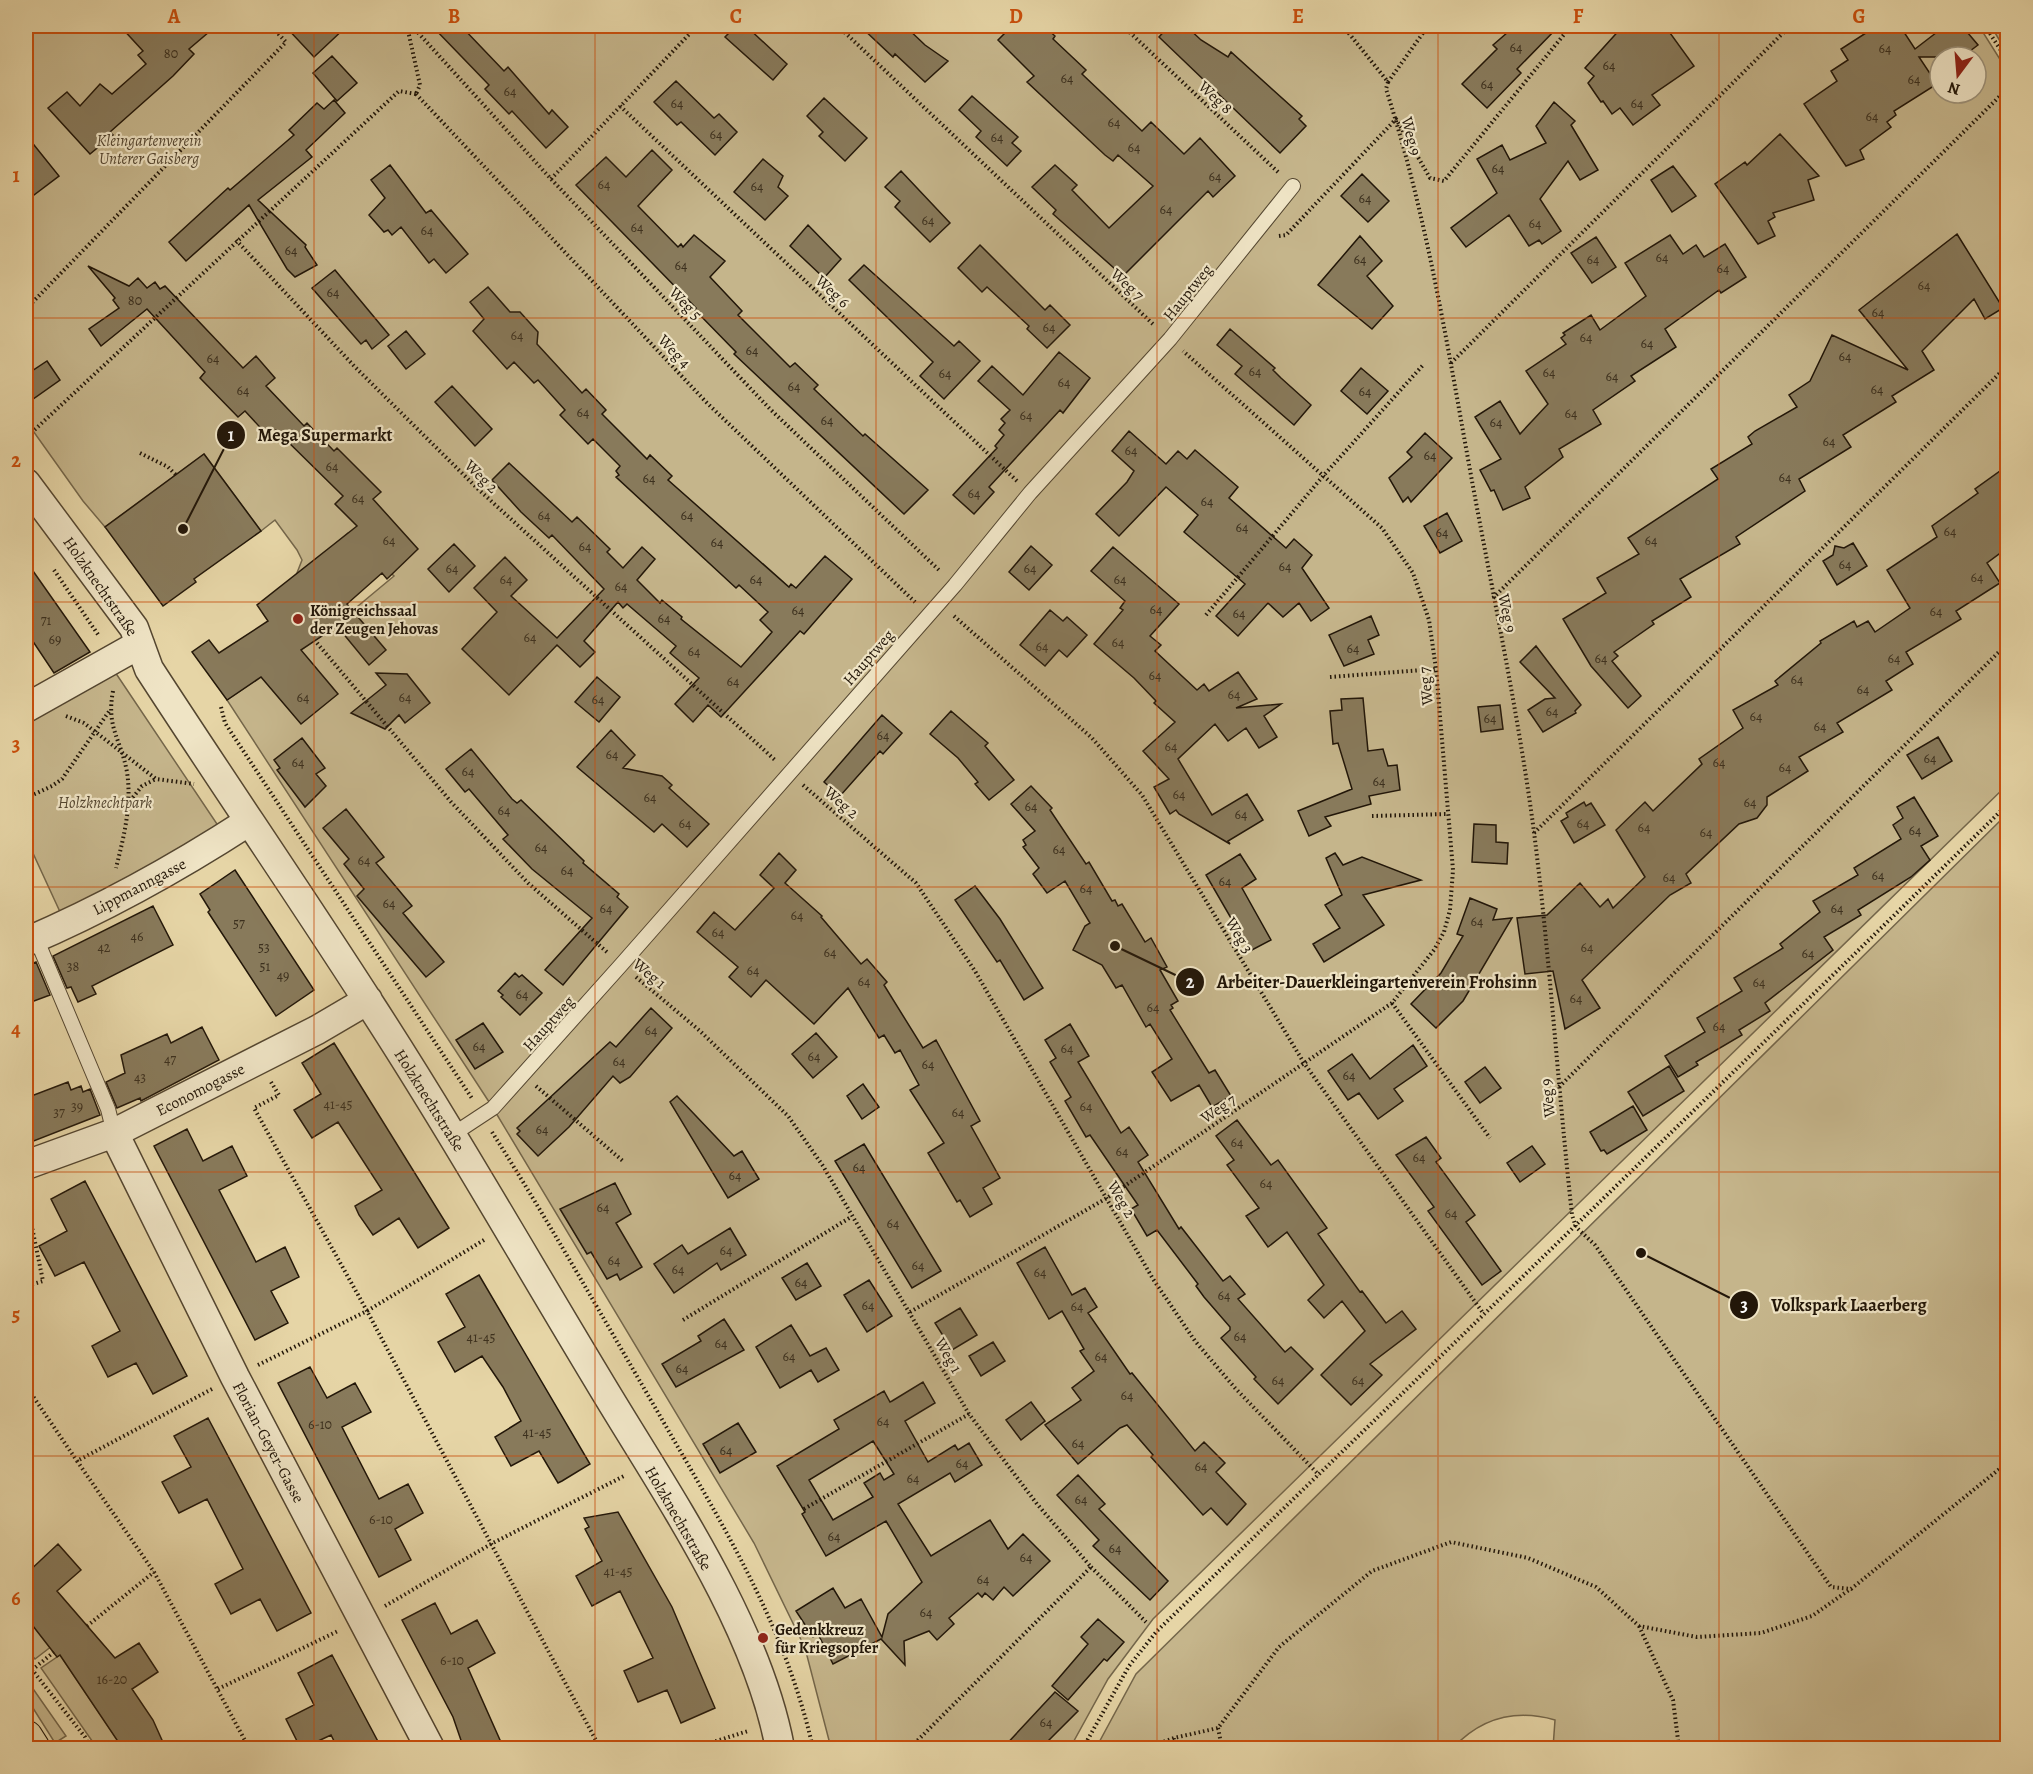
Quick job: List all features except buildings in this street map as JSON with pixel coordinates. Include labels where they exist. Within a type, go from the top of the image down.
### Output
[{"type":"main road","points":[[26,1737],[33,1749]]},
{"type":"street","name":"Holzknechtstraße","points":[[26,483],[134,628],[149,669],[248,822],[368,1000],[452,1135],[688,1532],[724,1598],[757,1669],[778,1736]]},
{"type":"street","points":[[30,706],[140,644]]},
{"type":"street","name":"Lippmanngasse","points":[[31,940],[103,906],[194,857],[248,822]]},
{"type":"street","name":"Economogasse","points":[[26,1165],[114,1133],[316,1030],[368,1000]]},
{"type":"street","name":"Florian-Geyer-Gasse","points":[[114,1133],[235,1377],[430,1749]]},
{"type":"lane","name":"Hauptweg","points":[[452,1135],[493,1108],[621,965],[927,614],[955,585],[1030,493],[1170,339],[1293,186]]},
{"type":"lane","points":[[31,940],[108,1109],[114,1133]]},
{"type":"path","points":[[26,34],[33,26]]},
{"type":"path","points":[[26,309],[286,42],[271,26]]},
{"type":"path","points":[[26,430],[29,435],[236,240],[399,91],[416,94],[420,85],[407,26]]},
{"type":"path","name":"Weg 5","points":[[412,26],[551,179],[771,410],[955,585]]},
{"type":"path","points":[[551,179],[697,26]]},
{"type":"path","name":"Weg 7","points":[[838,26],[1170,339],[1382,528],[1413,573],[1429,620],[1436,669],[1453,870],[1450,910],[1444,932],[1415,977],[1392,1004],[1107,1198],[910,1312]]},
{"type":"path","name":"Weg 8","points":[[1123,26],[1293,186]]},
{"type":"path","name":"Weg 9","points":[[1343,26],[1388,82],[1386,89],[1396,119],[1422,226],[1450,363],[1516,712],[1534,834],[1558,1088],[1572,1215],[1576,1227]]},
{"type":"path","points":[[1388,82],[1428,26]]},
{"type":"path","points":[[1248,241],[1286,234],[1396,119],[1430,178],[1444,181],[1571,26]]},
{"type":"path","points":[[1450,363],[1790,26]]},
{"type":"path","points":[[1985,26],[2007,61]]},
{"type":"path","points":[[1493,598],[2007,88]]},
{"type":"path","name":"Weg 4","points":[[416,94],[707,403],[927,614]]},
{"type":"path","name":"Weg 6","points":[[620,106],[1030,493]]},
{"type":"path","name":"Weg 2","points":[[236,240],[356,368],[477,489],[789,772],[916,883],[975,971],[1153,1279],[1195,1341],[1235,1388],[1319,1475]]},
{"type":"path","points":[[1206,615],[1324,475],[1424,364]]},
{"type":"path","points":[[1534,834],[2007,365]]},
{"type":"path","points":[[140,453],[168,467],[176,475]]},
{"type":"path","points":[[51,565],[121,668],[110,709],[111,725],[126,770],[129,802],[119,855],[103,906]]},
{"type":"path","name":"Weg 3","points":[[939,601],[970,633],[1092,738],[1142,795],[1304,1063],[1483,1313]]},
{"type":"path","points":[[1558,1088],[2007,643]]},
{"type":"path","name":"Weg 1","points":[[317,644],[452,803],[528,883],[700,1031],[788,1116],[823,1166],[969,1414],[1037,1504],[1091,1567],[1146,1622]]},
{"type":"path","points":[[1330,677],[1436,669]]},
{"type":"path","points":[[30,706],[84,723],[156,779],[198,784],[191,775]]},
{"type":"path","points":[[26,798],[52,786],[62,778],[110,709]]},
{"type":"path","points":[[129,802],[142,786],[156,779]]},
{"type":"path","points":[[1083,1749],[1129,1666],[1157,1631],[1483,1313],[1576,1227],[2007,804]]},
{"type":"path","points":[[1372,816],[1448,814]]},
{"type":"path","points":[[1392,1004],[1490,1138]]},
{"type":"path","points":[[523,1075],[624,1162]]},
{"type":"path","points":[[26,1198],[43,1281],[30,1285],[26,1292]]},
{"type":"path","points":[[683,1320],[851,1217]]},
{"type":"path","points":[[506,1227],[367,1311],[600,1749]]},
{"type":"path","points":[[1576,1227],[1594,1245],[1832,1587],[1851,1590]]},
{"type":"path","points":[[26,1386],[77,1461]]},
{"type":"path","points":[[804,1509],[969,1414]]},
{"type":"path","points":[[1639,1626],[1696,1637],[1761,1633],[1812,1616],[1851,1590],[2007,1462]]},
{"type":"path","points":[[249,1749],[218,1689],[363,1619],[491,1544],[628,1473],[634,1483]]},
{"type":"path","points":[[1147,1749],[1174,1738],[1218,1728],[1279,1647],[1372,1571],[1451,1542],[1528,1558],[1596,1587],[1639,1626],[1673,1700],[1679,1749]]},
{"type":"path","points":[[910,1749],[1091,1567]]},
{"type":"path","points":[[87,1626],[154,1572]]},
{"type":"path","points":[[32,1670],[54,1652]]},
{"type":"path","points":[[26,1662],[85,1737],[90,1749]]},
{"type":"path","points":[[1218,1728],[1222,1749]]},
{"type":"path","points":[[694,1749],[778,1736]]},
{"type":"path","points":[[1173,1749],[1174,1738]]},
{"type":"green space","name":"Kleingartenverein Unterer Gaisberg","points":[[26,26],[1979,26],[2008,72],[2007,785],[1153,1619],[1108,1679],[1070,1748],[831,1748],[805,1648],[754,1543],[493,1108],[227,700],[322,636],[394,576],[348,533],[295,578],[302,560],[275,520],[261,531],[204,454],[105,527],[83,501],[26,421]]},
{"type":"green space","points":[[1991,26],[2000,26],[2007,38],[2007,53]]},
{"type":"green space","name":"Holzknechtpark","points":[[115,672],[219,827],[61,914],[26,838],[26,723]]},
{"type":"green space","points":[[2007,814],[2007,1748],[1553,1748],[1555,1720],[1513,1716],[1475,1729],[1453,1748],[1096,1748],[1136,1674]]},
{"type":"green space","points":[[26,1617],[52,1646],[35,1659],[26,1649]]},
{"type":"green space","points":[[60,1655],[123,1748],[97,1748],[41,1668]]},
{"type":"green space","points":[[29,1683],[66,1736],[55,1743],[26,1697],[26,1685]]},
{"type":"place","name":"Mega Supermarkt","points":[[183,529]]},
{"type":"place","name":"Königreichssaal der Zeugen Jehovas","points":[[298,619]]},
{"type":"place","name":"Arbeiter-Dauerkleingartenverein Frohsinn","points":[[1115,946]]},
{"type":"place","name":"Volkspark Laaerberg","points":[[1641,1253]]},
{"type":"place","name":"Gedenkkreuz für Kriegsopfer","points":[[763,1638]]}]
